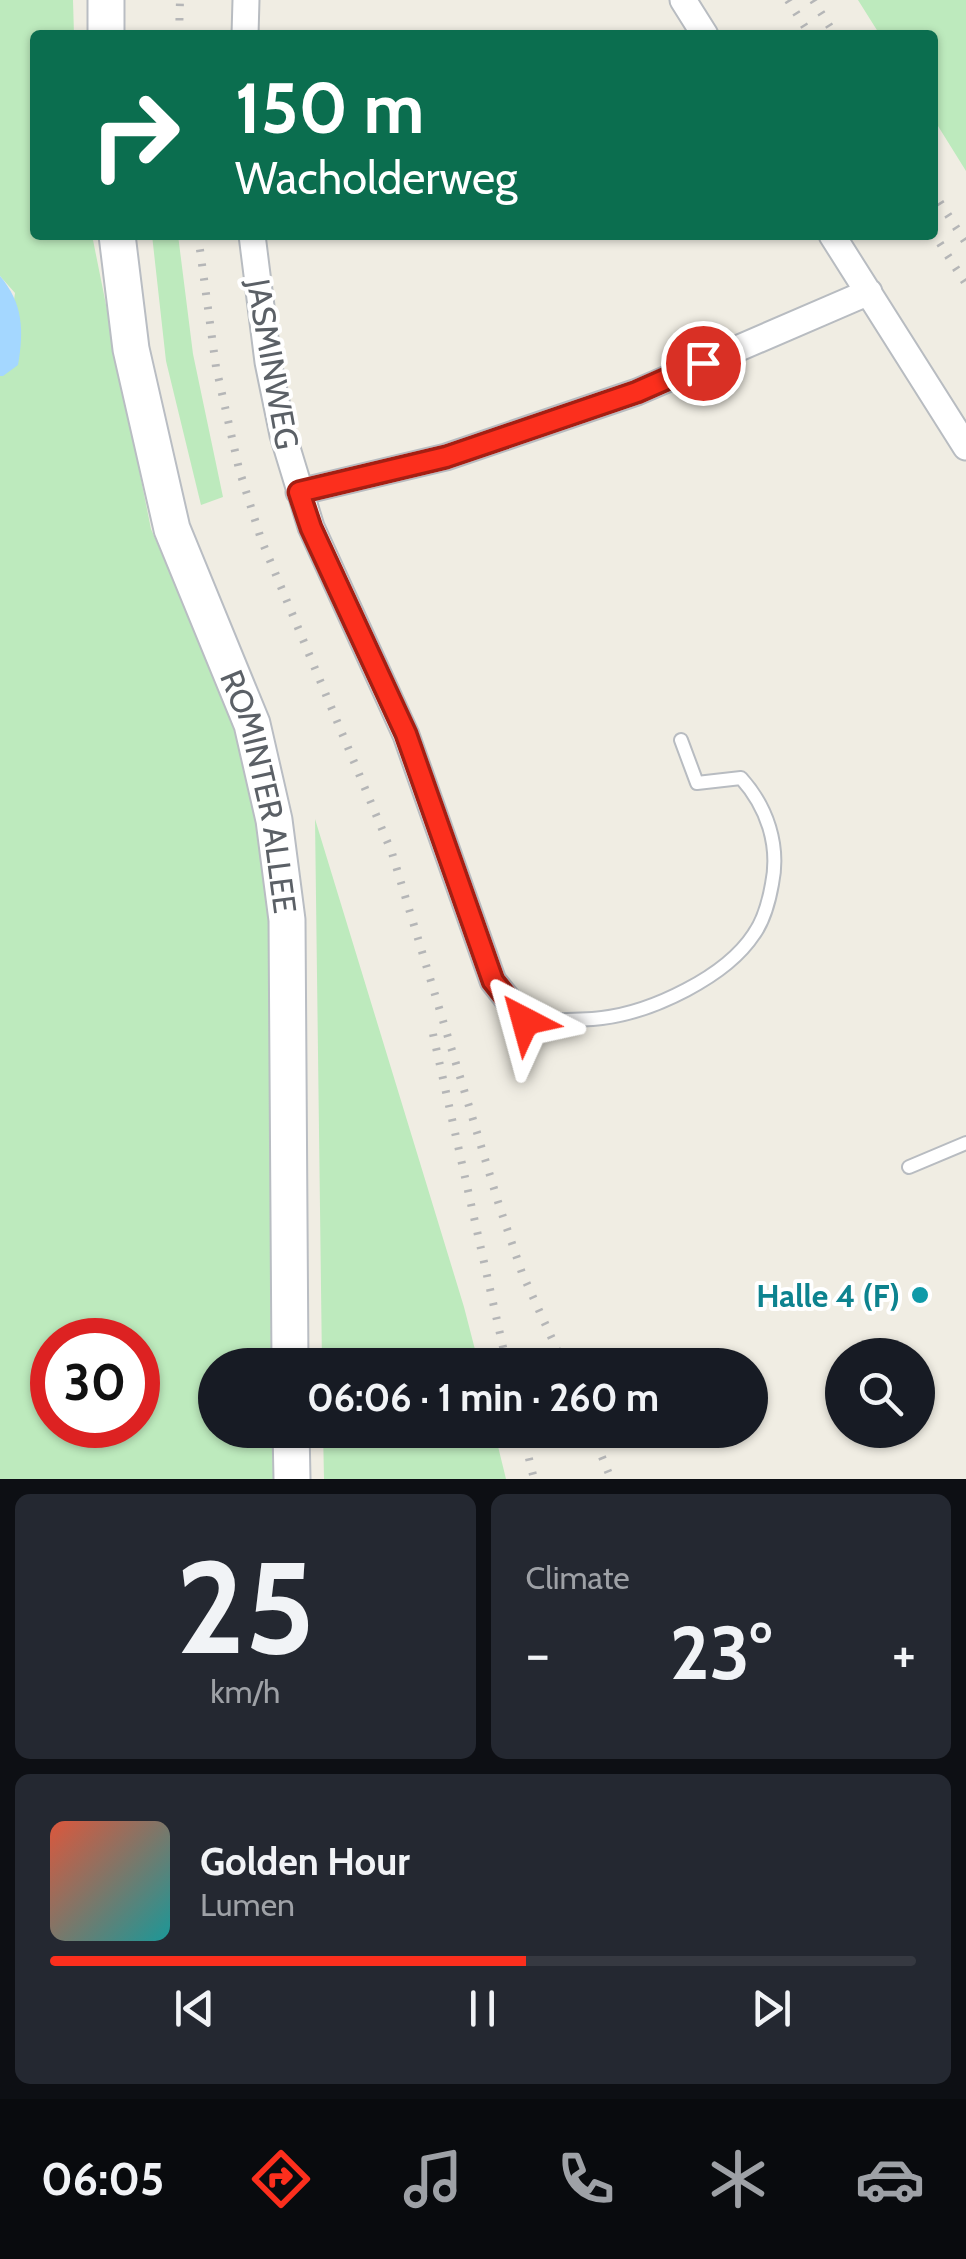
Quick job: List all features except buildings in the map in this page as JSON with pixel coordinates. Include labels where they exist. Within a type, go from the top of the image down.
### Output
[{"type":"street","points":[[106,0],[106,30]]},
{"type":"street","points":[[245,30],[246,0]]},
{"type":"street","points":[[683,0],[702,30]]},
{"type":"street","name":"ROMINTER ALLEE","points":[[119,240],[131,349],[172,528],[252,724],[282,869],[287,920],[290,1348]]},
{"type":"street","name":"JASMINWEG","points":[[253,240],[268,362],[311,528],[406,734],[493,981],[525,1021]]},
{"type":"street","points":[[835,240],[966,447]]},
{"type":"street","points":[[299,492],[446,457],[637,392],[869,292]]},
{"type":"street","points":[[291,1448],[292,1479]]},
{"type":"lane","points":[[525,1021],[603,1018],[672,997],[717,972],[754,936],[776,867],[760,798],[741,778],[697,783],[681,740]]},
{"type":"lane","points":[[910,1167],[966,1143]]},
{"type":"green space","points":[[0,0],[73,0],[74,30],[30,30],[30,240],[93,240],[151,529],[236,726],[255,816],[270,925],[271,1348],[198,1348],[198,1448],[274,1448],[275,1479],[0,1479],[3,376],[15,293],[0,276]]},
{"type":"green space","points":[[858,0],[966,0],[966,171],[938,126],[938,30],[877,30]]},
{"type":"green space","points":[[153,240],[179,240],[193,354],[223,497],[201,505],[166,361]]},
{"type":"green space","points":[[315,819],[475,1348],[322,1348]]},
{"type":"green space","points":[[323,1448],[498,1448],[506,1479],[324,1479]]},
{"type":"water","points":[[0,276],[13,296],[21,329],[18,365],[3,376],[0,376]]},
{"type":"railway","points":[[179,30],[180,0]]},
{"type":"railway","points":[[788,0],[807,30]]},
{"type":"railway","points":[[813,0],[832,30]]},
{"type":"railway","points":[[938,199],[966,243]]},
{"type":"railway","points":[[199,240],[216,367],[239,469],[261,539],[392,853],[499,1205],[522,1273],[556,1348]]},
{"type":"railway","points":[[938,240],[966,284]]},
{"type":"railway","points":[[433,1034],[503,1348]]},
{"type":"railway","points":[[526,1448],[534,1479]]},
{"type":"railway","points":[[598,1448],[611,1479]]},
{"type":"place","name":"Halle 4 (F)","points":[[920,1295]]},
{"type":"route","points":[[525,1021],[493,981],[406,734],[311,528],[299,492],[446,457],[637,392],[703,363]]}]
